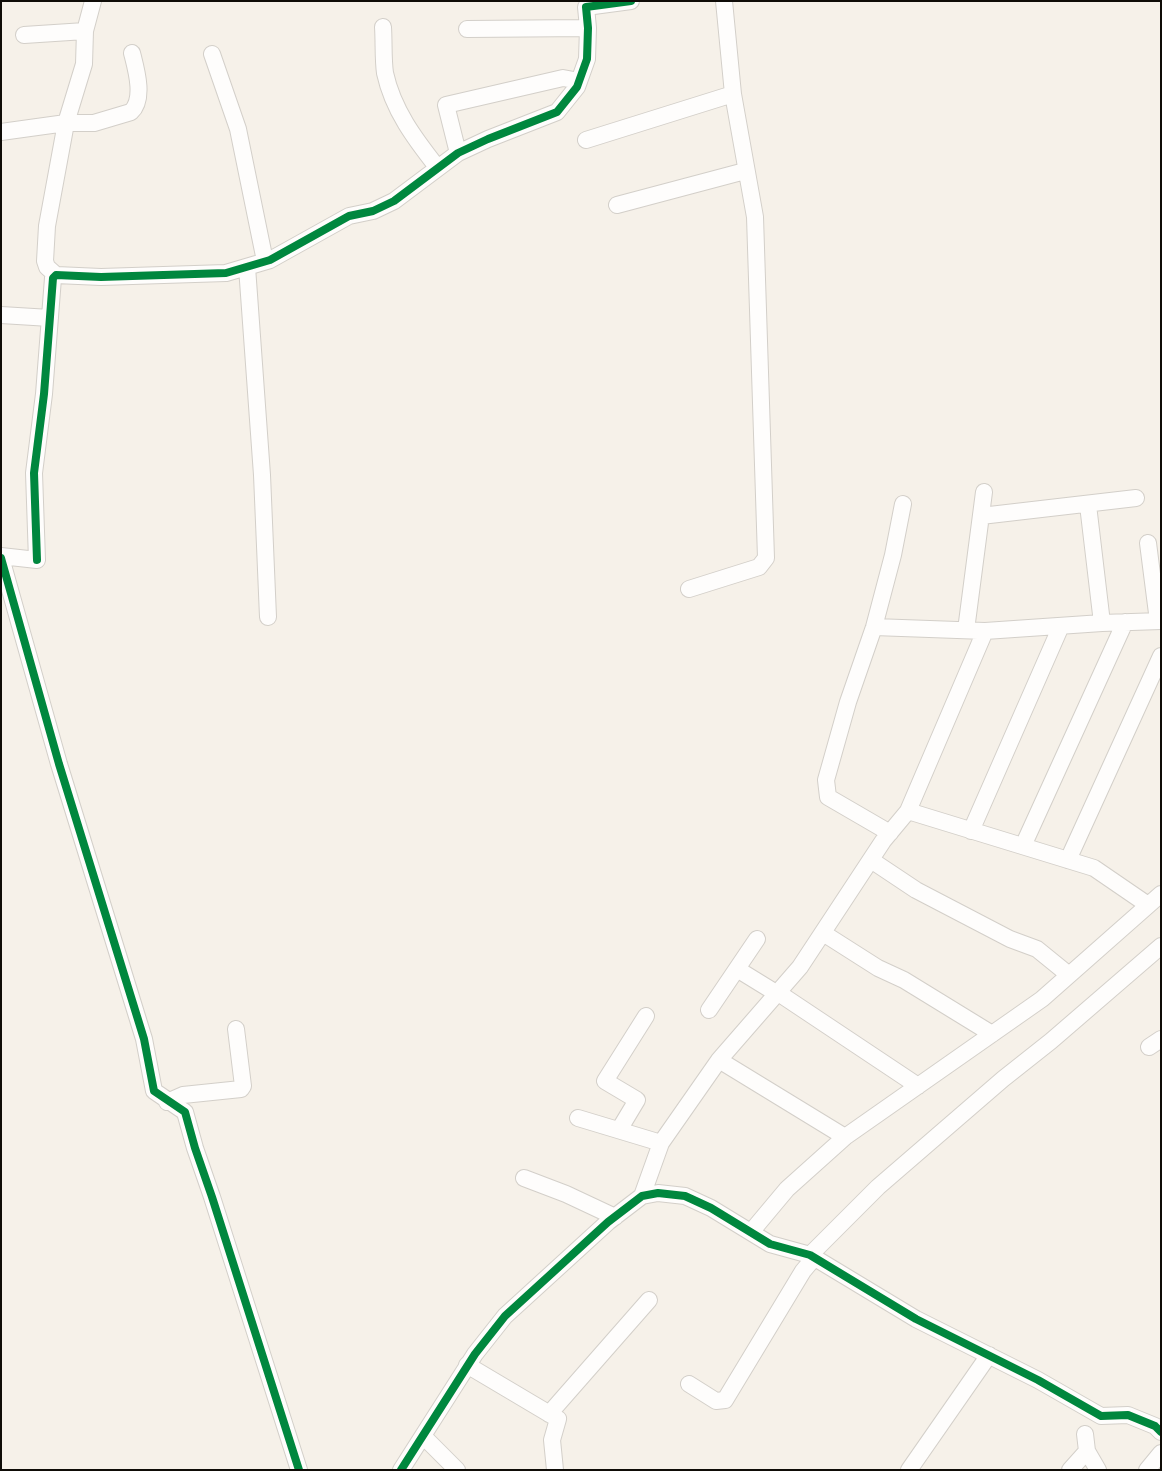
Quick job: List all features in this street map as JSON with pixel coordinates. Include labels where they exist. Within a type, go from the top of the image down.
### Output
[{"type":"street","points":[[93,1],[85,30],[84,64],[78,91],[66,123],[44,251],[46,268],[56,275],[101,278],[226,273],[265,261],[349,216],[372,211],[394,201],[437,167],[458,154],[488,139],[557,112],[578,87],[587,59],[588,28],[585,4],[631,1]]},
{"type":"street","points":[[689,589],[759,567],[766,558],[760,428],[758,270],[755,217],[733,94],[724,1]]},
{"type":"street","points":[[383,27],[385,73],[400,116],[417,142],[437,167]]},
{"type":"street","points":[[467,29],[588,28]]},
{"type":"street","points":[[24,35],[85,30]]},
{"type":"street","points":[[1,132],[66,123],[94,123],[124,115],[134,110],[138,91],[132,52]]},
{"type":"street","points":[[212,54],[238,129],[265,261]]},
{"type":"street","points":[[458,154],[446,105],[563,78],[579,81]]},
{"type":"street","points":[[586,140],[733,94]]},
{"type":"street","points":[[617,205],[746,171]]},
{"type":"street","points":[[247,267],[262,475],[268,617]]},
{"type":"street","points":[[56,275],[53,278],[44,394],[34,473],[37,560],[1,557],[59,764],[144,1039],[154,1092],[185,1112],[299,1470]]},
{"type":"street","points":[[1,315],[50,318]]},
{"type":"street","points":[[966,630],[984,492]]},
{"type":"street","points":[[982,516],[1136,498]]},
{"type":"street","points":[[890,833],[828,797],[826,780],[848,702],[874,627],[893,555],[903,504]]},
{"type":"street","points":[[1088,505],[1102,623]]},
{"type":"street","points":[[874,627],[985,631],[1159,621],[1148,543]]},
{"type":"street","points":[[1023,846],[1124,622]]},
{"type":"street","points":[[971,831],[1061,626]]},
{"type":"street","points":[[642,1196],[661,1143],[719,1060],[800,966],[871,860],[908,811],[985,631]]},
{"type":"street","points":[[1068,860],[1161,656]]},
{"type":"street","points":[[908,811],[1094,868],[1148,905]]},
{"type":"street","points":[[871,860],[916,890],[1010,938],[1037,949],[1069,975]]},
{"type":"street","points":[[751,1232],[787,1189],[845,1137],[1042,999],[1161,894]]},
{"type":"street","points":[[823,932],[878,968],[904,980],[992,1034]]},
{"type":"street","points":[[710,1010],[757,939]]},
{"type":"street","points":[[690,1384],[716,1400],[725,1400],[812,1257],[878,1188],[1002,1079],[1051,1041],[1161,946]]},
{"type":"street","points":[[738,969],[918,1086]]},
{"type":"street","points":[[619,1130],[637,1100],[605,1081],[646,1016]]},
{"type":"street","points":[[167,1102],[183,1095],[241,1089],[243,1086],[236,1029]]},
{"type":"street","points":[[719,1060],[845,1137]]},
{"type":"street","points":[[578,1118],[661,1143]]},
{"type":"street","points":[[524,1178],[566,1194],[615,1217]]},
{"type":"street","points":[[401,1470],[467,1366],[505,1316],[615,1217],[642,1196],[658,1193],[685,1196],[711,1208],[770,1244],[812,1257],[916,1319],[1101,1416],[1128,1415],[1155,1426],[1161,1432]]},
{"type":"street","points":[[549,1414],[649,1300]]},
{"type":"street","points":[[909,1470],[989,1356]]},
{"type":"street","points":[[467,1366],[558,1419],[552,1440],[555,1470]]},
{"type":"street","points":[[1085,1434],[1087,1451],[1098,1470]]},
{"type":"street","points":[[423,1436],[457,1470]]},
{"type":"street","points":[[1070,1470],[1087,1451]]},
{"type":"street","points":[[1147,1470],[1161,1453]]},
{"type":"cycle path","points":[[37,560],[34,473],[44,394],[53,278],[56,275],[101,277],[226,273],[270,260],[349,216],[373,211],[394,201],[458,153],[557,112],[577,87],[587,59],[588,28],[586,7],[631,1]]},
{"type":"cycle path","points":[[1,558],[59,764],[144,1039],[154,1091],[185,1112],[299,1470]]},
{"type":"cycle path","points":[[401,1470],[475,1354],[505,1316],[608,1222],[642,1196],[658,1193],[685,1196],[711,1208],[770,1244],[810,1255],[916,1319],[1038,1380],[1101,1416],[1128,1415],[1155,1426],[1161,1432]]}]
